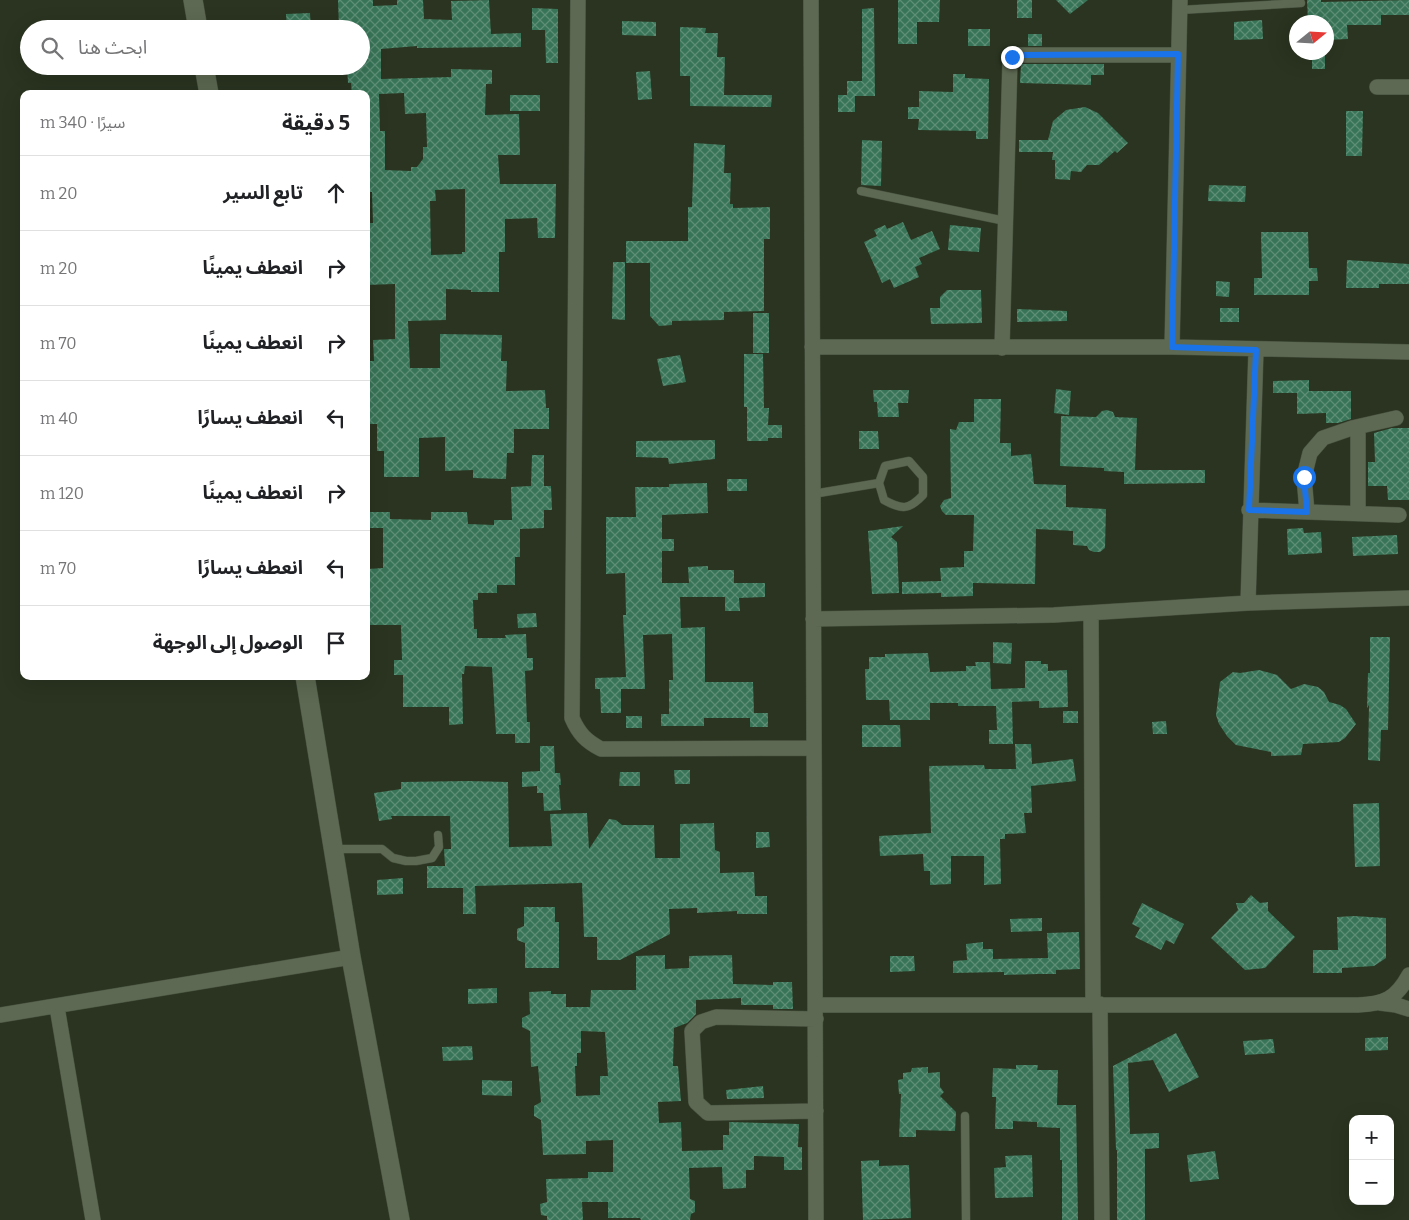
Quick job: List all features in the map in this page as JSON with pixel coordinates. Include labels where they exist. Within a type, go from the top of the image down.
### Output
[{"type":"street","points":[[193,0],[196,20]]},
{"type":"street","points":[[578,0],[572,718],[578,732],[588,742],[601,748],[813,748]]},
{"type":"street","points":[[810,0],[816,1220]]},
{"type":"street","points":[[1172,347],[1180,5]]},
{"type":"street","points":[[1002,348],[1009,64],[1012,57],[1020,55],[1178,54]]},
{"type":"street","points":[[205,75],[207,90]]},
{"type":"street","points":[[1377,87],[1409,87]]},
{"type":"street","points":[[812,347],[1172,347],[1409,352]]},
{"type":"street","points":[[1248,603],[1249,510],[1256,350]]},
{"type":"street","points":[[1307,512],[1304,477],[1310,453],[1323,438],[1396,418]]},
{"type":"street","points":[[1358,427],[1358,514]]},
{"type":"street","points":[[1249,510],[1399,514]]},
{"type":"street","points":[[812,619],[1091,614],[1248,603],[1409,598]]},
{"type":"street","points":[[1091,614],[1102,1220]]},
{"type":"street","points":[[306,680],[351,957],[400,1220]]},
{"type":"street","points":[[0,1015],[351,957]]},
{"type":"street","points":[[1380,1004],[1402,988],[1409,975]]},
{"type":"street","points":[[816,1111],[708,1113],[696,1102],[692,1031],[701,1022],[716,1017],[816,1012],[1097,1004],[1342,1006],[1380,1004],[1396,1005],[1409,1009]]},
{"type":"street","points":[[57,1007],[93,1220]]},
{"type":"lane","points":[[1180,5],[1301,3]]},
{"type":"lane","points":[[861,191],[1005,221]]},
{"type":"lane","points":[[909,461],[923,477],[923,495],[913,506],[898,508],[884,500],[879,483],[885,466],[909,461]]},
{"type":"lane","points":[[812,494],[879,483]]},
{"type":"lane","points":[[333,849],[382,849],[393,858],[416,861],[432,858],[438,847],[438,835]]},
{"type":"lane","points":[[965,1116],[966,1220]]},
{"type":"building","points":[[338,0],[373,0],[373,6],[397,5],[397,0],[423,0],[424,19],[452,20],[451,1],[489,0],[491,34],[521,33],[521,47],[417,48],[417,46],[381,49],[381,79],[451,77],[451,69],[492,70],[492,84],[486,84],[485,115],[519,114],[520,155],[498,155],[500,184],[556,184],[555,238],[538,238],[537,218],[505,219],[505,252],[499,252],[499,292],[471,292],[471,290],[446,289],[446,320],[408,321],[410,368],[440,368],[440,334],[502,335],[501,361],[507,361],[506,391],[545,390],[546,408],[549,408],[549,429],[514,429],[514,453],[507,453],[506,479],[473,478],[473,470],[445,471],[445,437],[419,438],[419,477],[384,477],[384,451],[377,451],[377,424],[370,424],[370,361],[374,361],[373,340],[395,339],[395,284],[370,285],[370,223],[373,223],[372,192],[370,192],[370,90],[352,90],[351,83],[348,83],[348,75],[370,75],[370,20],[339,20]],"holes":[[[404,93],[405,114],[426,113],[427,147],[423,147],[423,159],[417,167],[411,167],[411,171],[385,170],[385,131],[380,131],[379,94]],[[465,189],[465,252],[462,252],[462,254],[431,255],[430,201],[436,201],[435,190]]]},
{"type":"building","points":[[898,0],[940,0],[939,22],[917,22],[917,44],[898,44]]},
{"type":"building","points":[[1017,0],[1032,0],[1032,18],[1017,18]]},
{"type":"building","points":[[1056,0],[1088,0],[1070,14]]},
{"type":"building","points":[[1307,0],[1321,0],[1321,2],[1409,0],[1409,15],[1381,15],[1381,25],[1347,25],[1348,39],[1334,40],[1334,15],[1308,15]]},
{"type":"building","points":[[532,8],[558,9],[558,63],[546,63],[545,30],[532,30]]},
{"type":"building","points":[[874,8],[875,96],[855,96],[855,112],[838,112],[838,95],[847,95],[847,81],[862,81],[862,9]]},
{"type":"building","points":[[310,13],[310,20],[286,20],[286,14]]},
{"type":"building","points":[[1262,20],[1263,39],[1234,40],[1234,22]]},
{"type":"building","points":[[622,21],[656,22],[656,36],[622,35]]},
{"type":"building","points":[[680,27],[706,28],[705,33],[718,33],[717,57],[725,57],[724,95],[772,95],[771,107],[690,106],[690,76],[680,76]]},
{"type":"building","points":[[968,29],[990,29],[990,46],[968,46]]},
{"type":"building","points":[[1028,34],[1042,34],[1042,46],[1028,46]]},
{"type":"building","points":[[1312,60],[1325,60],[1325,69],[1312,69]]},
{"type":"building","points":[[1021,64],[1104,64],[1104,75],[1091,75],[1091,85],[1020,83]]},
{"type":"building","points":[[650,71],[652,99],[638,100],[636,72]]},
{"type":"building","points":[[953,74],[965,74],[965,78],[989,79],[988,139],[976,139],[976,131],[918,130],[919,119],[908,119],[908,107],[919,107],[919,91],[953,92]]},
{"type":"building","points":[[510,95],[540,95],[540,111],[510,111]]},
{"type":"building","points":[[1085,107],[1098,113],[1128,143],[1099,165],[1087,165],[1081,172],[1071,171],[1070,180],[1055,179],[1055,160],[1052,160],[1053,152],[1019,152],[1019,140],[1048,140],[1053,121],[1066,110]]},
{"type":"building","points":[[1346,111],[1363,111],[1362,156],[1346,156]]},
{"type":"building","points":[[862,140],[882,141],[881,186],[861,185]]},
{"type":"building","points":[[694,143],[725,145],[724,173],[731,173],[730,204],[733,204],[733,208],[770,207],[770,239],[764,239],[764,311],[724,312],[724,320],[672,321],[672,325],[659,326],[650,316],[650,263],[626,263],[626,241],[688,241],[688,207],[692,207]]},
{"type":"building","points":[[1209,185],[1246,186],[1245,202],[1208,201]]},
{"type":"building","points":[[903,222],[911,240],[932,231],[940,249],[919,258],[922,264],[915,267],[919,277],[894,288],[890,279],[882,283],[864,242],[877,236],[874,230],[885,225],[887,229]]},
{"type":"building","points":[[950,225],[981,228],[979,252],[948,250]]},
{"type":"building","points":[[1261,232],[1308,232],[1309,268],[1317,268],[1318,281],[1309,281],[1309,295],[1254,295],[1254,278],[1262,278]]},
{"type":"building","points":[[1347,260],[1409,264],[1409,284],[1379,284],[1379,288],[1346,288]]},
{"type":"building","points":[[613,262],[625,262],[625,320],[612,319]]},
{"type":"building","points":[[1216,281],[1230,282],[1229,297],[1216,296]]},
{"type":"building","points":[[947,290],[981,290],[982,323],[931,324],[930,308],[940,308],[940,297]]},
{"type":"building","points":[[1220,308],[1239,308],[1239,322],[1220,322]]},
{"type":"building","points":[[1017,309],[1067,311],[1067,321],[1017,322]]},
{"type":"building","points":[[753,313],[769,313],[769,353],[753,353]]},
{"type":"building","points":[[744,354],[763,354],[764,408],[769,408],[768,425],[782,425],[782,438],[768,438],[768,441],[747,441],[747,407],[744,407]]},
{"type":"building","points":[[680,355],[686,382],[663,386],[657,359]]},
{"type":"building","points":[[1309,380],[1309,391],[1351,391],[1351,419],[1338,423],[1326,423],[1326,413],[1297,414],[1297,393],[1273,393],[1273,381]]},
{"type":"building","points":[[1056,389],[1071,391],[1069,415],[1054,413]]},
{"type":"building","points":[[873,390],[909,390],[908,403],[898,403],[899,417],[878,417],[877,402],[874,402]]},
{"type":"building","points":[[974,399],[1001,399],[1000,443],[1011,443],[1011,456],[1031,454],[1034,484],[1066,485],[1066,507],[1106,509],[1105,548],[1100,552],[1094,552],[1089,550],[1087,546],[1073,545],[1073,531],[1036,529],[1035,584],[973,583],[973,596],[941,597],[941,593],[902,594],[902,582],[941,581],[940,568],[964,567],[964,551],[973,551],[974,515],[946,515],[940,506],[944,500],[951,498],[950,429],[956,430],[959,422],[974,422]]},
{"type":"building","points":[[1102,411],[1113,412],[1115,417],[1137,418],[1135,470],[1205,470],[1205,483],[1124,484],[1124,472],[1104,471],[1104,468],[1060,466],[1061,416],[1096,417]]},
{"type":"building","points":[[1392,428],[1409,428],[1409,500],[1388,500],[1387,486],[1368,486],[1368,462],[1375,462],[1374,433]]},
{"type":"building","points":[[859,431],[878,431],[879,449],[859,449]]},
{"type":"building","points":[[715,440],[715,459],[669,464],[668,458],[636,457],[636,441]]},
{"type":"building","points":[[532,455],[544,455],[544,486],[551,486],[552,510],[544,510],[544,528],[520,529],[520,557],[515,557],[515,585],[497,585],[497,593],[478,593],[478,600],[473,600],[474,629],[477,629],[477,638],[506,638],[505,635],[526,634],[527,658],[533,658],[533,670],[525,671],[527,722],[530,722],[530,743],[515,743],[515,734],[496,734],[492,667],[465,666],[464,674],[462,674],[463,724],[449,725],[449,707],[403,707],[403,675],[394,675],[394,660],[402,660],[401,625],[370,625],[370,569],[383,568],[383,528],[370,528],[370,512],[390,512],[390,519],[431,520],[431,512],[467,512],[468,524],[494,525],[494,520],[512,520],[511,487],[531,486]]},
{"type":"building","points":[[727,479],[747,479],[747,491],[727,491]]},
{"type":"building","points":[[707,483],[708,513],[662,515],[662,539],[674,539],[674,551],[662,551],[662,583],[689,583],[688,567],[708,566],[708,570],[734,570],[734,583],[765,583],[765,597],[739,598],[740,611],[725,611],[725,597],[680,597],[681,628],[705,627],[705,682],[753,682],[754,713],[768,713],[768,727],[750,727],[750,718],[704,718],[704,726],[661,726],[661,714],[669,714],[669,680],[673,680],[672,634],[643,635],[645,689],[621,689],[621,713],[601,713],[600,689],[595,689],[595,678],[626,677],[623,615],[626,615],[625,573],[606,574],[606,517],[636,517],[635,487],[669,487],[669,484]]},
{"type":"building","points":[[903,526],[891,537],[897,542],[899,593],[872,594],[868,531]]},
{"type":"building","points":[[1303,528],[1304,533],[1321,532],[1322,553],[1288,555],[1287,529]]},
{"type":"building","points":[[1397,535],[1398,554],[1353,556],[1352,537]]},
{"type":"building","points":[[536,613],[537,627],[518,628],[517,614]]},
{"type":"building","points":[[1370,637],[1390,637],[1388,730],[1381,730],[1380,761],[1368,760],[1369,705],[1367,708],[1368,673],[1370,673]]},
{"type":"building","points":[[993,642],[1012,643],[1011,664],[993,663]]},
{"type":"building","points":[[928,653],[930,672],[966,671],[966,666],[976,666],[975,662],[990,662],[991,689],[1025,688],[1025,661],[1041,661],[1041,664],[1048,664],[1048,671],[1067,670],[1068,707],[1039,708],[1039,701],[1012,702],[1013,744],[989,744],[989,730],[997,730],[996,706],[958,706],[958,703],[930,703],[930,720],[890,720],[889,700],[866,700],[865,669],[869,669],[869,657],[885,657],[885,654]]},
{"type":"building","points":[[1259,670],[1277,675],[1291,689],[1304,684],[1318,687],[1324,692],[1329,702],[1346,709],[1356,724],[1345,738],[1339,742],[1303,744],[1301,755],[1271,756],[1271,752],[1236,745],[1219,724],[1216,715],[1220,682],[1233,672],[1240,673]]},
{"type":"building","points":[[1063,711],[1078,711],[1078,723],[1063,723]]},
{"type":"building","points":[[626,716],[642,716],[642,728],[626,728]]},
{"type":"building","points":[[1166,721],[1167,734],[1153,734],[1152,722]]},
{"type":"building","points":[[862,725],[900,725],[901,747],[862,747]]},
{"type":"building","points":[[1015,744],[1031,744],[1032,764],[1073,759],[1076,781],[1031,786],[1032,813],[1024,813],[1026,833],[1005,834],[1005,839],[1000,839],[1001,884],[984,885],[984,856],[951,856],[951,884],[930,885],[930,871],[924,871],[923,854],[880,856],[879,836],[931,833],[929,766],[984,765],[985,769],[1016,769]]},
{"type":"building","points":[[540,746],[554,746],[555,773],[560,773],[561,810],[544,811],[543,793],[537,793],[537,786],[522,787],[522,772],[540,771]]},
{"type":"building","points":[[674,770],[690,770],[690,784],[675,784]]},
{"type":"building","points":[[620,772],[640,772],[640,786],[619,786]]},
{"type":"building","points":[[401,782],[508,782],[509,847],[552,846],[550,814],[587,813],[589,849],[609,819],[616,820],[622,825],[654,825],[655,858],[680,858],[680,824],[714,823],[715,850],[720,852],[720,873],[754,872],[755,896],[767,896],[767,914],[737,914],[737,911],[697,913],[697,908],[669,909],[670,934],[620,960],[597,960],[597,937],[584,937],[582,883],[475,886],[476,914],[463,914],[463,888],[427,888],[427,866],[445,866],[444,849],[451,849],[450,816],[391,816],[392,819],[379,821],[374,793],[401,789]]},
{"type":"building","points":[[1379,803],[1380,866],[1355,867],[1353,804]]},
{"type":"building","points":[[756,832],[769,832],[770,847],[756,848]]},
{"type":"building","points":[[403,878],[403,894],[377,895],[377,880]]},
{"type":"building","points":[[1251,895],[1260,903],[1268,902],[1268,911],[1295,937],[1265,968],[1245,970],[1211,938],[1238,910],[1236,903],[1244,903]]},
{"type":"building","points":[[1142,903],[1184,924],[1174,944],[1166,940],[1161,950],[1135,937],[1140,928],[1132,924]]},
{"type":"building","points":[[524,907],[555,907],[555,922],[559,922],[559,968],[525,968],[525,943],[517,940],[517,929],[524,926]]},
{"type":"building","points":[[1337,917],[1386,918],[1386,958],[1374,966],[1342,968],[1342,973],[1313,973],[1313,950],[1338,950]]},
{"type":"building","points":[[1042,918],[1042,931],[1011,932],[1010,919]]},
{"type":"building","points":[[1079,932],[1080,969],[1056,970],[1056,974],[1004,975],[1004,972],[953,973],[953,961],[967,960],[966,944],[983,942],[983,949],[993,949],[993,959],[1048,958],[1047,933]]},
{"type":"building","points":[[665,955],[665,969],[689,968],[689,956],[732,955],[733,984],[773,985],[773,982],[792,982],[793,1009],[773,1009],[773,1005],[741,1005],[741,998],[696,1000],[696,1014],[687,1023],[674,1028],[673,1066],[678,1066],[681,1101],[658,1102],[659,1123],[681,1122],[682,1151],[723,1150],[723,1135],[729,1135],[729,1122],[799,1124],[798,1147],[802,1147],[802,1170],[784,1170],[784,1157],[754,1156],[754,1170],[746,1170],[746,1188],[723,1189],[722,1167],[689,1168],[690,1199],[695,1201],[695,1212],[691,1214],[690,1220],[608,1218],[608,1202],[582,1202],[583,1220],[547,1220],[547,1216],[541,1215],[540,1204],[547,1202],[546,1179],[588,1178],[588,1172],[613,1172],[613,1140],[586,1141],[586,1154],[543,1155],[541,1120],[534,1116],[534,1106],[541,1102],[538,1066],[531,1067],[530,1031],[522,1027],[522,1018],[530,1014],[529,992],[551,991],[551,994],[566,994],[566,1007],[590,1007],[591,990],[636,990],[636,956]],"holes":[[[581,1031],[605,1032],[608,1076],[600,1076],[600,1095],[576,1096],[575,1066],[577,1066],[577,1053],[581,1053]]]},
{"type":"building","points":[[890,956],[914,956],[915,971],[890,972]]},
{"type":"building","points":[[497,988],[497,1003],[468,1004],[468,989]]},
{"type":"building","points":[[1176,1033],[1199,1077],[1169,1092],[1153,1060],[1128,1063],[1130,1134],[1159,1133],[1159,1148],[1145,1149],[1145,1220],[1117,1220],[1117,1150],[1113,1066]]},
{"type":"building","points":[[1388,1037],[1388,1050],[1365,1051],[1365,1038]]},
{"type":"building","points":[[1273,1039],[1275,1053],[1245,1055],[1243,1041]]},
{"type":"building","points":[[472,1046],[473,1060],[443,1061],[442,1047]]},
{"type":"building","points":[[1016,1065],[1038,1065],[1037,1070],[1058,1070],[1057,1105],[1076,1105],[1078,1220],[1062,1220],[1060,1128],[1037,1127],[1037,1122],[1013,1121],[1013,1129],[995,1129],[996,1097],[992,1097],[993,1068],[1016,1069]]},
{"type":"building","points":[[928,1067],[928,1073],[940,1072],[940,1087],[944,1092],[940,1096],[956,1112],[955,1131],[916,1130],[916,1137],[899,1137],[901,1094],[899,1094],[898,1080],[903,1079],[903,1073],[911,1072],[912,1068]]},
{"type":"building","points":[[482,1080],[512,1081],[512,1096],[482,1095]]},
{"type":"building","points":[[763,1086],[764,1098],[727,1099],[726,1090]]},
{"type":"building","points":[[1215,1151],[1219,1179],[1190,1182],[1187,1155]]},
{"type":"building","points":[[1032,1155],[1033,1197],[995,1198],[994,1168],[1006,1167],[1005,1156]]},
{"type":"building","points":[[879,1160],[879,1166],[909,1165],[911,1218],[863,1220],[861,1161]]},
{"type":"route","points":[[1012,57],[1016,55],[1178,54],[1172,347],[1256,350],[1249,510],[1307,512],[1304,477]]}]
